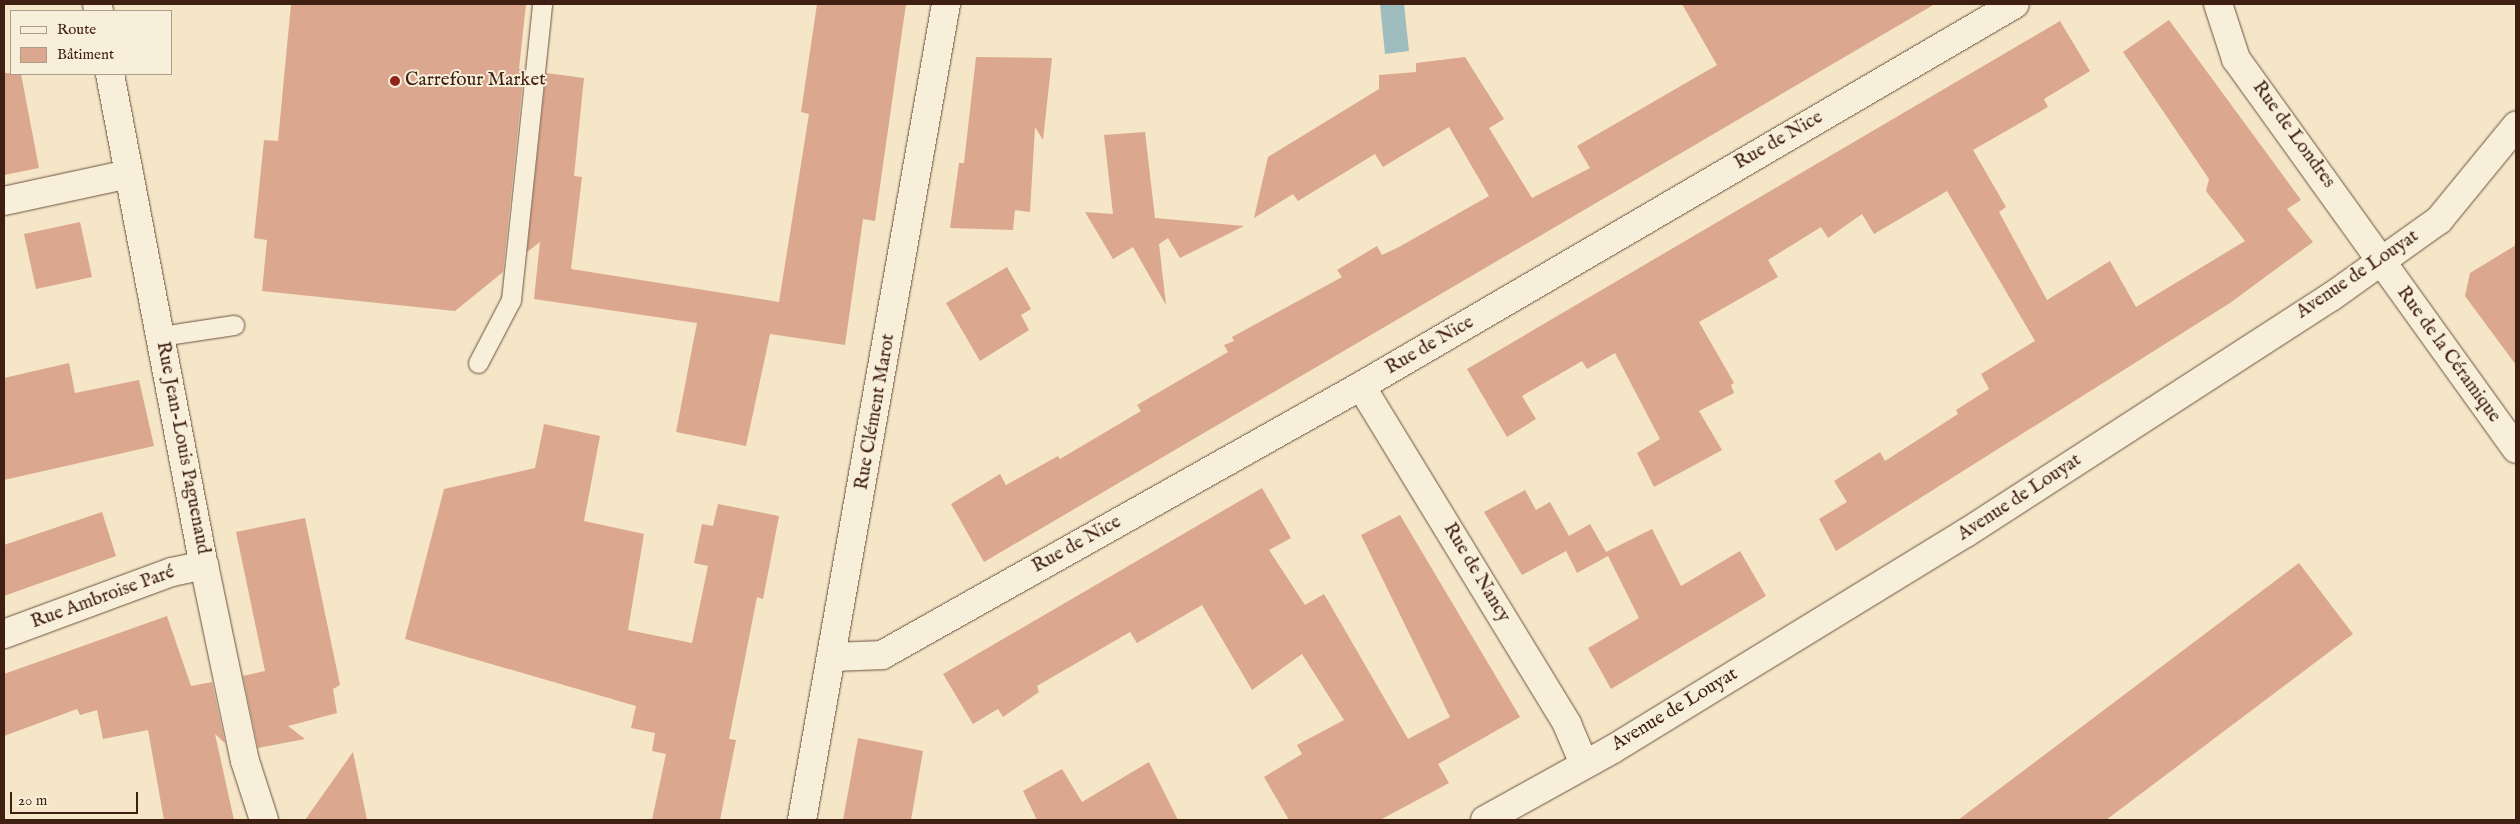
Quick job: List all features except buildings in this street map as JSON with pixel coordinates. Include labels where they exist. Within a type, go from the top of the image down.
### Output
[{"type":"street","name":"Rue Clément Marot","points":[[802,820],[834,657],[946,4]]},
{"type":"street","name":"Rue de Nice","points":[[834,657],[882,655],[1361,386],[2014,4]]},
{"type":"street","name":"Rue de Londres","points":[[2218,4],[2236,58],[2381,260]]},
{"type":"street","name":"Rue Jean-Louis Paguenaud","points":[[110,75],[204,565],[245,761],[264,820]]},
{"type":"street","name":"Avenue de Louyat","points":[[1485,820],[1614,749],[1966,533],[2331,297],[2439,220],[2506,153],[2516,126]]},
{"type":"street","points":[[4,201],[129,174]]},
{"type":"street","name":"Rue de la Céramique","points":[[2381,260],[2516,449]]},
{"type":"street","name":"Rue de Nancy","points":[[1361,386],[1567,724],[1584,764]]},
{"type":"street","name":"Rue Ambroise Paré","points":[[4,634],[172,572],[204,565]]},
{"type":"lane","points":[[478,363],[510,300],[542,4]]},
{"type":"lane","points":[[161,336],[234,325]]},
{"type":"water","points":[[1380,4],[1404,4],[1409,51],[1385,54]]},
{"type":"place","name":"Carrefour Market","points":[[395,81]]}]
